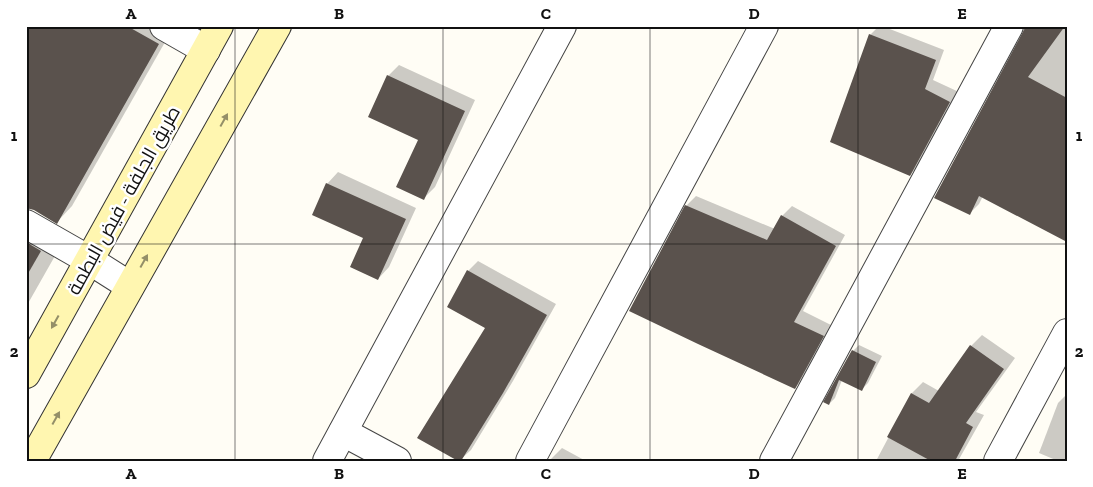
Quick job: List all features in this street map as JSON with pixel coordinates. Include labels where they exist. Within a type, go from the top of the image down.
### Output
[{"type":"main road","name":"طريق الجلفة - فيض البطمة","points":[[26,374],[219,26]]},
{"type":"main road","points":[[32,461],[277,26]]},
{"type":"street","points":[[164,26],[206,50]]},
{"type":"street","points":[[327,461],[562,26]]},
{"type":"street","points":[[530,461],[764,26]]},
{"type":"street","points":[[774,461],[1009,26]]},
{"type":"street","points":[[26,224],[130,286]]},
{"type":"street","points":[[998,461],[1067,333]]},
{"type":"street","points":[[343,432],[397,461]]},
{"type":"building","points":[[26,26],[127,26],[159,44],[57,224],[34,210],[26,208]]},
{"type":"building","points":[[1026,26],[1065,26],[1028,77],[1067,98],[1067,242],[979,196],[970,215],[934,198]]},
{"type":"building","points":[[869,34],[936,60],[925,89],[950,102],[910,176],[830,142]]},
{"type":"building","points":[[387,75],[465,111],[424,200],[396,187],[418,140],[368,117]]},
{"type":"building","points":[[326,183],[406,219],[378,280],[350,267],[363,238],[312,215]]},
{"type":"building","points":[[685,205],[767,240],[781,215],[836,246],[794,322],[824,336],[795,389],[629,311]]},
{"type":"building","points":[[26,242],[41,251],[26,277]]},
{"type":"building","points":[[467,270],[547,315],[503,393],[461,461],[458,461],[417,438],[485,328],[447,307]]},
{"type":"building","points":[[970,345],[1004,369],[966,423],[973,427],[955,461],[931,461],[887,437],[911,393],[929,403]]},
{"type":"building","points":[[852,350],[876,362],[862,391],[839,380],[829,405],[823,402]]}]
